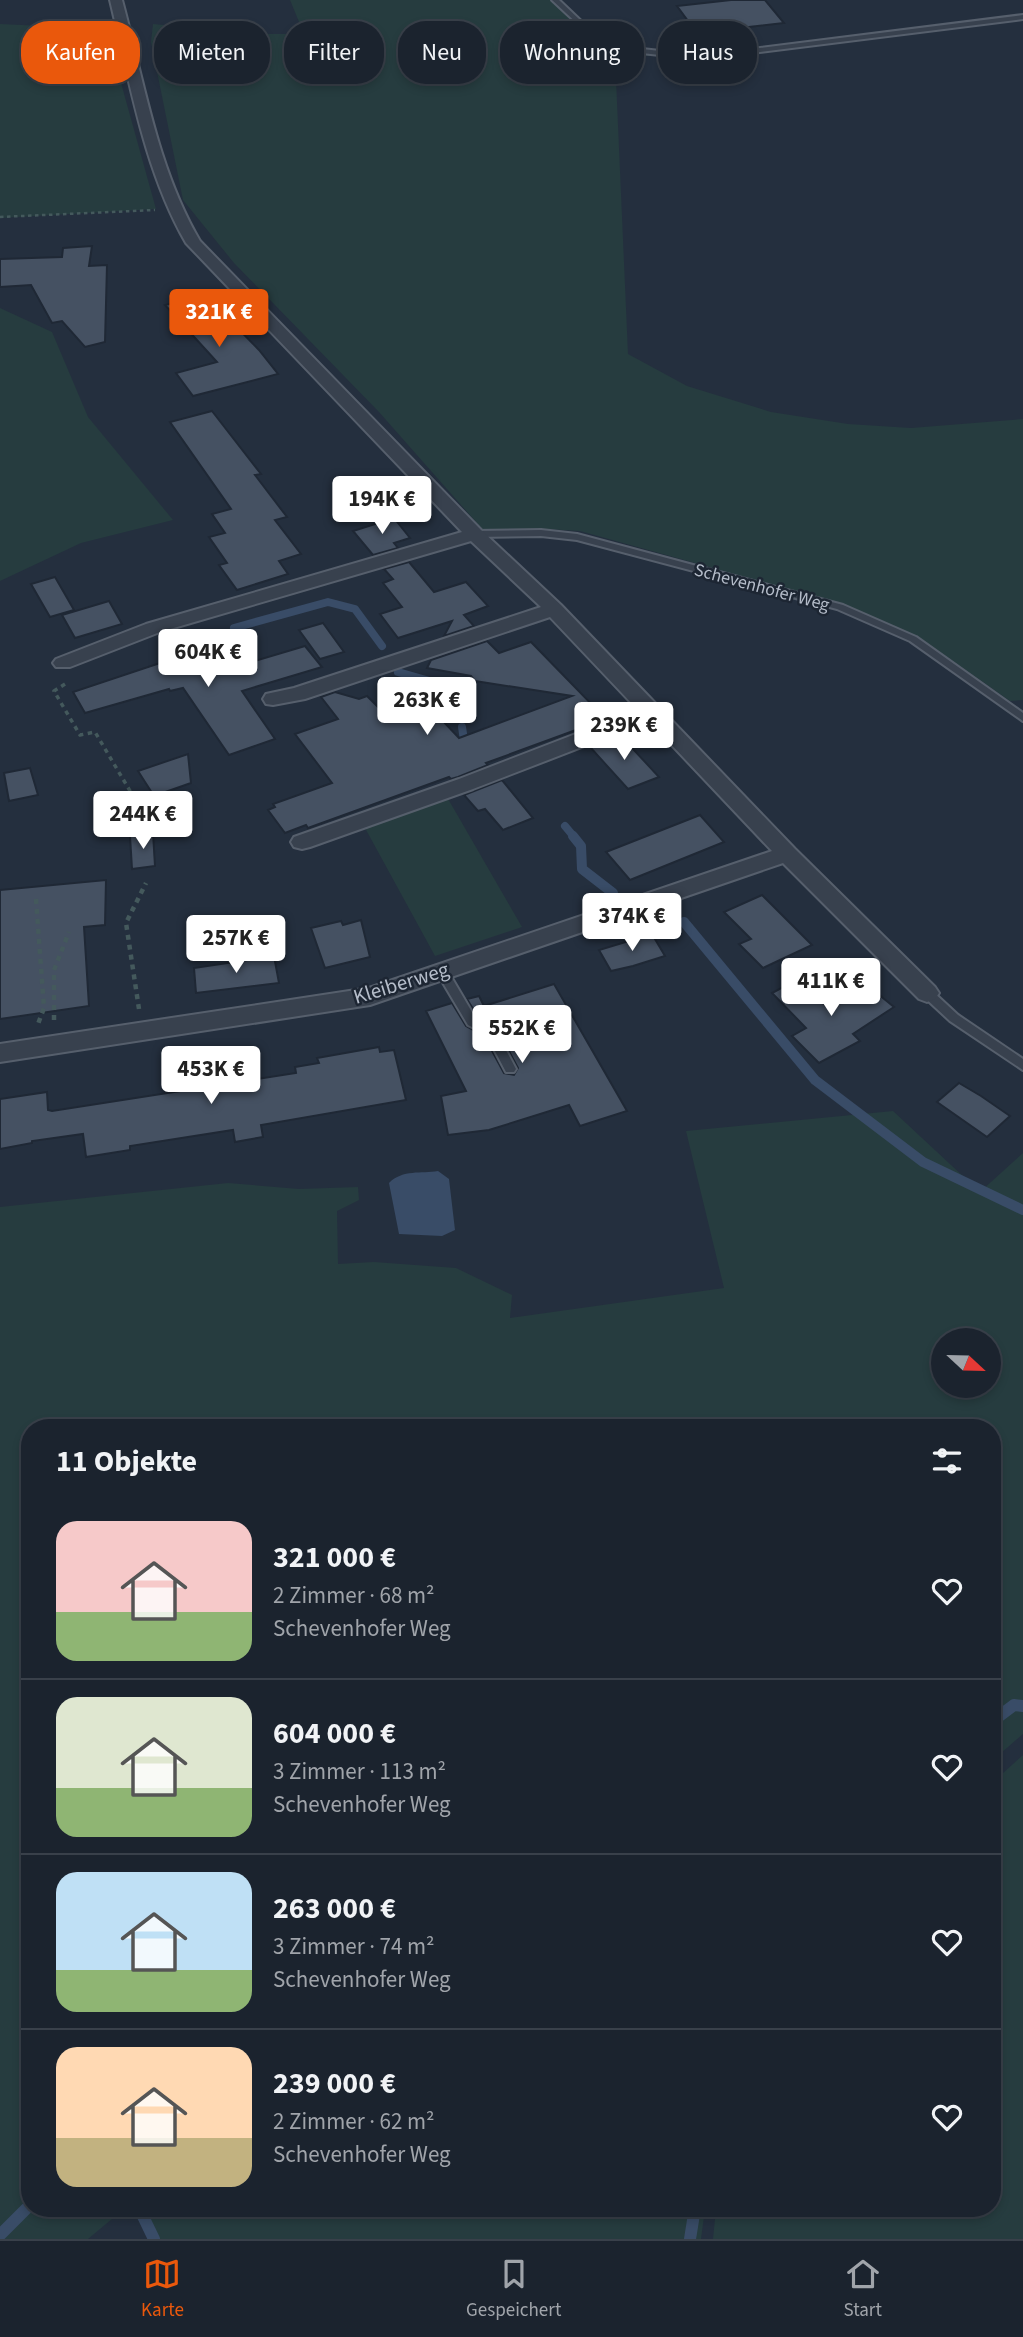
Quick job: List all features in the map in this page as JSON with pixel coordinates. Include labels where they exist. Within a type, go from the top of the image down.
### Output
[{"type":"street","points":[[116,0],[161,173],[174,209],[183,227],[212,264],[474,534],[554,609],[787,854],[927,993]]},
{"type":"street","name":"Schevenhofer Weg","points":[[63,663],[153,628],[474,534]]},
{"type":"street","points":[[273,699],[298,694],[554,609]]},
{"type":"street","points":[[302,842],[466,784],[652,712]]},
{"type":"street","name":"Kleiberweg","points":[[0,1053],[370,996],[787,854]]},
{"type":"lane","points":[[555,0],[598,40],[623,49],[660,53],[720,53],[765,49],[1023,17]]},
{"type":"lane","name":"Schevenhofer Weg","points":[[474,534],[541,533],[577,537],[839,607],[913,639],[1023,718]]},
{"type":"lane","points":[[442,971],[472,1022],[491,1031],[510,1069]]},
{"type":"lane","points":[[927,993],[954,1018],[1023,1065]]},
{"type":"path","points":[[0,217],[174,209]]},
{"type":"path","points":[[63,663],[70,681],[54,691],[80,735],[95,732],[136,801]]},
{"type":"path","points":[[142,1031],[126,923],[146,883]]},
{"type":"path","points":[[36,899],[44,1007],[36,1047]]},
{"type":"path","points":[[36,1047],[56,1013],[54,970],[69,932]]},
{"type":"green space","points":[[290,0],[551,0],[572,21],[500,21],[500,84],[616,84],[628,354],[687,386],[771,412],[848,424],[911,428],[1023,419],[1023,700],[1010,701],[923,640],[842,604],[580,531],[484,531],[379,412],[234,263],[183,200],[160,84],[270,84],[270,34],[284,34],[284,84],[384,84],[384,21],[299,21]]},
{"type":"green space","points":[[0,24],[21,25],[21,84],[121,84],[156,209],[0,218]]},
{"type":"green space","points":[[154,24],[154,57],[151,42]]},
{"type":"green space","points":[[0,308],[52,332],[88,417],[173,520],[81,543],[0,581]]},
{"type":"green space","points":[[447,797],[522,927],[435,956],[365,828]]},
{"type":"green space","points":[[893,1111],[980,1192],[1023,1153],[1023,1734],[1001,1753],[1001,1419],[21,1419],[21,2217],[114,2217],[88,2239],[0,2239],[0,1207],[228,1183],[299,1189],[358,1187],[359,1200],[337,1211],[338,1264],[374,1262],[456,1268],[512,1295],[510,1318],[724,1288],[686,1131]]},
{"type":"green space","points":[[1023,1755],[1023,2239],[713,2239],[715,2217],[1001,2217],[1001,1775]]},
{"type":"green space","points":[[138,2217],[704,2217],[701,2239],[149,2239]]},
{"type":"water","points":[[438,1171],[449,1179],[455,1230],[442,1236],[399,1234],[389,1183],[406,1174]]},
{"type":"building","points":[[731,0],[765,0],[784,23],[757,26],[757,21],[688,21],[677,6]]},
{"type":"building","points":[[92,246],[89,266],[107,265],[105,342],[85,347],[62,321],[52,323],[31,285],[0,287],[0,259],[62,257],[63,248]]},
{"type":"building","points":[[205,295],[259,350],[278,374],[193,396],[176,373],[217,362],[165,305]]},
{"type":"building","points":[[212,411],[261,474],[255,475],[287,517],[275,520],[301,554],[279,561],[288,574],[237,590],[219,565],[227,563],[209,537],[225,533],[212,514],[231,509],[170,422]]},
{"type":"building","points":[[394,518],[410,538],[394,543],[398,548],[373,555],[353,531]]},
{"type":"building","points":[[409,562],[434,592],[466,582],[488,606],[464,615],[474,626],[444,636],[452,621],[398,638],[380,614],[402,607],[383,583],[393,579],[384,569]]},
{"type":"building","points":[[55,577],[74,610],[50,617],[31,584]]},
{"type":"building","points":[[109,601],[122,624],[75,638],[62,615]]},
{"type":"building","points":[[323,623],[344,652],[320,659],[299,630]]},
{"type":"building","points":[[487,641],[499,653],[531,642],[606,719],[486,763],[488,765],[458,777],[449,777],[308,828],[306,825],[285,833],[268,810],[275,807],[273,804],[332,783],[295,734],[338,719],[321,697],[335,692],[359,699],[367,696],[388,717],[425,702],[459,738],[572,696],[475,681],[471,676],[427,668],[431,660]]},
{"type":"building","points":[[223,642],[238,666],[305,646],[322,667],[242,691],[275,739],[229,755],[183,688],[169,689],[85,713],[73,692]]},
{"type":"building","points":[[620,735],[659,777],[628,789],[590,747]]},
{"type":"building","points":[[188,754],[191,783],[154,796],[138,771]]},
{"type":"building","points":[[30,768],[38,795],[9,801],[4,773]]},
{"type":"building","points":[[502,780],[533,818],[503,830],[485,809],[478,811],[464,795]]},
{"type":"building","points":[[700,815],[724,842],[630,880],[606,852]]},
{"type":"building","points":[[153,833],[155,866],[132,869],[130,836]]},
{"type":"building","points":[[106,880],[105,925],[84,927],[89,1006],[0,1019],[0,890]]},
{"type":"building","points":[[762,895],[812,945],[763,968],[739,944],[751,939],[724,912]]},
{"type":"building","points":[[361,920],[370,957],[325,968],[311,928],[341,921],[343,925]]},
{"type":"building","points":[[652,934],[665,956],[611,971],[599,950]]},
{"type":"building","points":[[274,956],[279,983],[196,993],[194,968]]},
{"type":"building","points":[[798,979],[829,1009],[867,985],[894,1007],[853,1034],[860,1041],[819,1063],[792,1036],[806,1028],[772,993]]},
{"type":"building","points":[[554,984],[627,1111],[580,1126],[569,1105],[489,1130],[448,1135],[441,1096],[466,1091],[426,1011],[452,1003],[466,1026],[484,1036],[504,1073],[514,1075],[518,1068],[496,1027],[478,1017],[467,999],[479,996],[484,1006]]},
{"type":"building","points":[[379,1047],[380,1052],[394,1050],[406,1100],[261,1125],[263,1137],[235,1142],[233,1130],[130,1146],[130,1150],[86,1157],[83,1134],[32,1141],[0,1149],[0,1099],[47,1092],[48,1110],[52,1111],[296,1073],[295,1067],[319,1063],[317,1058]]},
{"type":"building","points":[[959,1083],[1010,1116],[987,1137],[937,1102]]},
{"type":"waterway","points":[[234,628],[328,602],[355,609],[382,646]]},
{"type":"waterway","points":[[398,672],[461,690]]},
{"type":"waterway","points":[[462,727],[465,747]]},
{"type":"waterway","points":[[565,826],[575,838]]},
{"type":"waterway","points":[[573,836],[581,846],[582,869],[613,893]]},
{"type":"waterway","points":[[684,922],[815,1080],[923,1162],[1023,1210]]},
{"type":"waterway","points":[[1001,1715],[1014,1705],[1023,1706]]},
{"type":"waterway","points":[[0,2235],[21,2214]]},
{"type":"waterway","points":[[143,2217],[154,2239]]},
{"type":"waterway","points":[[690,2239],[694,2217]]}]
